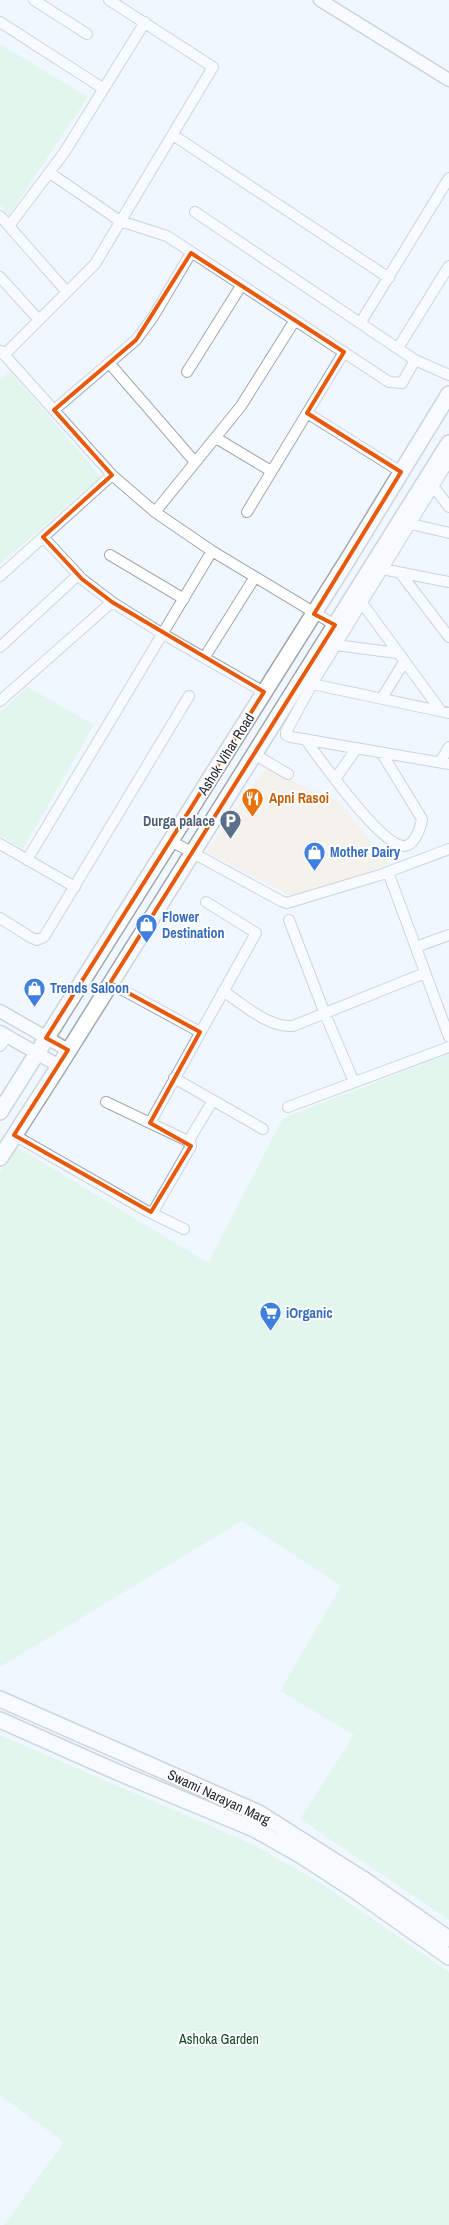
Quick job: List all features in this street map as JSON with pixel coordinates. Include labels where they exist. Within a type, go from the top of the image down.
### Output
[{"type":"main road","name":"Ashok Vihar Road","points":[[0,1112],[314,614],[449,394]]},
{"type":"main road","name":"Ashok Vihar Road","points":[[0,1158],[449,443]]},
{"type":"main road","name":"Swami Narayan Marg","points":[[0,1699],[259,1813],[355,1874],[449,1939]]},
{"type":"main road","name":"Swami Narayan Marg","points":[[0,1720],[117,1772],[254,1829],[300,1855],[349,1887],[449,1957]]},
{"type":"street","points":[[34,0],[87,34]]},
{"type":"street","points":[[109,0],[213,67],[95,264],[39,320],[2,353],[112,475],[155,512],[212,551],[335,625]]},
{"type":"street","points":[[320,0],[449,80]]},
{"type":"street","points":[[0,22],[104,89]]},
{"type":"street","points":[[9,226],[50,173],[145,22]]},
{"type":"street","points":[[173,134],[389,278]]},
{"type":"street","points":[[50,173],[120,221],[167,236],[389,382],[402,383],[415,360]]},
{"type":"street","points":[[361,322],[449,178]]},
{"type":"street","points":[[195,212],[415,360],[449,375]]},
{"type":"street","points":[[0,216],[67,292]]},
{"type":"street","points":[[54,410],[136,340],[192,253]]},
{"type":"street","points":[[398,348],[449,266]]},
{"type":"street","points":[[0,277],[39,320]]},
{"type":"street","points":[[187,372],[241,286]]},
{"type":"street","points":[[155,512],[241,406],[295,320]]},
{"type":"street","points":[[247,512],[344,352]]},
{"type":"street","points":[[110,364],[195,462]]},
{"type":"street","points":[[306,414],[401,472]]},
{"type":"street","points":[[216,438],[271,471]]},
{"type":"street","points":[[449,461],[312,684],[286,732],[286,735],[305,739],[444,763],[449,747]]},
{"type":"street","points":[[0,576],[112,475]]},
{"type":"street","points":[[433,486],[449,507]]},
{"type":"street","points":[[411,524],[449,533]]},
{"type":"street","points":[[43,536],[78,575],[112,602],[163,634],[264,692]]},
{"type":"street","points":[[27,860],[212,551]]},
{"type":"street","points":[[110,555],[184,599]]},
{"type":"street","points":[[382,569],[449,582]]},
{"type":"street","points":[[401,574],[449,637]]},
{"type":"street","points":[[0,647],[78,575]]},
{"type":"street","points":[[204,658],[254,577]]},
{"type":"street","points":[[0,701],[112,602]]},
{"type":"street","points":[[362,603],[397,653],[445,712]]},
{"type":"street","points":[[336,645],[397,653]]},
{"type":"street","points":[[382,698],[404,662]]},
{"type":"street","points":[[312,684],[445,712]]},
{"type":"street","points":[[0,918],[37,940],[44,936],[189,696]]},
{"type":"street","points":[[305,739],[376,829],[396,844],[406,846],[410,844],[417,834],[422,819],[381,752]]},
{"type":"street","points":[[335,779],[357,748]]},
{"type":"street","points":[[254,754],[288,774]]},
{"type":"street","points":[[171,841],[287,903],[388,872],[449,849]]},
{"type":"street","points":[[0,844],[74,887]]},
{"type":"street","points":[[388,872],[425,973],[445,1014],[449,1037]]},
{"type":"street","points":[[150,1123],[256,933],[206,902]]},
{"type":"street","points":[[290,920],[324,1014],[354,1082]]},
{"type":"street","points":[[416,947],[449,935]]},
{"type":"street","points":[[223,991],[273,1023],[283,1027],[293,1026],[425,973]]},
{"type":"street","points":[[110,983],[200,1032]]},
{"type":"street","points":[[0,1011],[68,1050]]},
{"type":"street","points":[[3,1038],[37,1053],[59,1066]]},
{"type":"street","points":[[288,1107],[449,1047]]},
{"type":"street","points":[[174,1078],[264,1129]]},
{"type":"street","points":[[188,1142],[213,1100]]},
{"type":"street","points":[[106,1102],[188,1142],[191,1146],[154,1210],[151,1212]]},
{"type":"street","points":[[14,1136],[184,1230]]},
{"type":"highlighted area","points":[[191,253],[344,352],[307,413],[401,472],[314,614],[335,625],[110,983],[200,1032],[150,1123],[191,1146],[151,1212],[14,1135],[68,1050],[46,1038],[264,692],[112,602],[82,579],[43,537],[112,475],[54,410],[136,340]]},
{"type":"shaded area","points":[[265,768],[339,802],[389,864],[295,898],[206,852]]},
{"type":"green space","points":[[0,44],[88,97],[9,215],[0,205]]},
{"type":"green space","points":[[10,371],[101,477],[0,564],[0,380]]},
{"type":"green space","points":[[28,687],[94,725],[23,849],[0,836],[0,712]]},
{"type":"green space","points":[[449,1054],[449,1920],[300,1819],[354,1735],[280,1691],[341,1586],[242,1521],[0,1667],[0,1172],[16,1146],[208,1263],[283,1118]]},
{"type":"green space","name":"Ashoka Garden","points":[[0,1735],[250,1843],[319,1882],[449,1972],[449,2225],[4,2225],[64,2142],[0,2095]]},
{"type":"place","name":"Apni Rasoi","points":[[253,817]]},
{"type":"place","name":"Durga palace","points":[[231,840]]},
{"type":"place","name":"Mother Dairy","points":[[314,871]]},
{"type":"place","name":"Flower Destination","points":[[146,944]]},
{"type":"place","name":"Trends Saloon","points":[[34,1007]]},
{"type":"place","name":"iOrganic","points":[[270,1332]]}]
